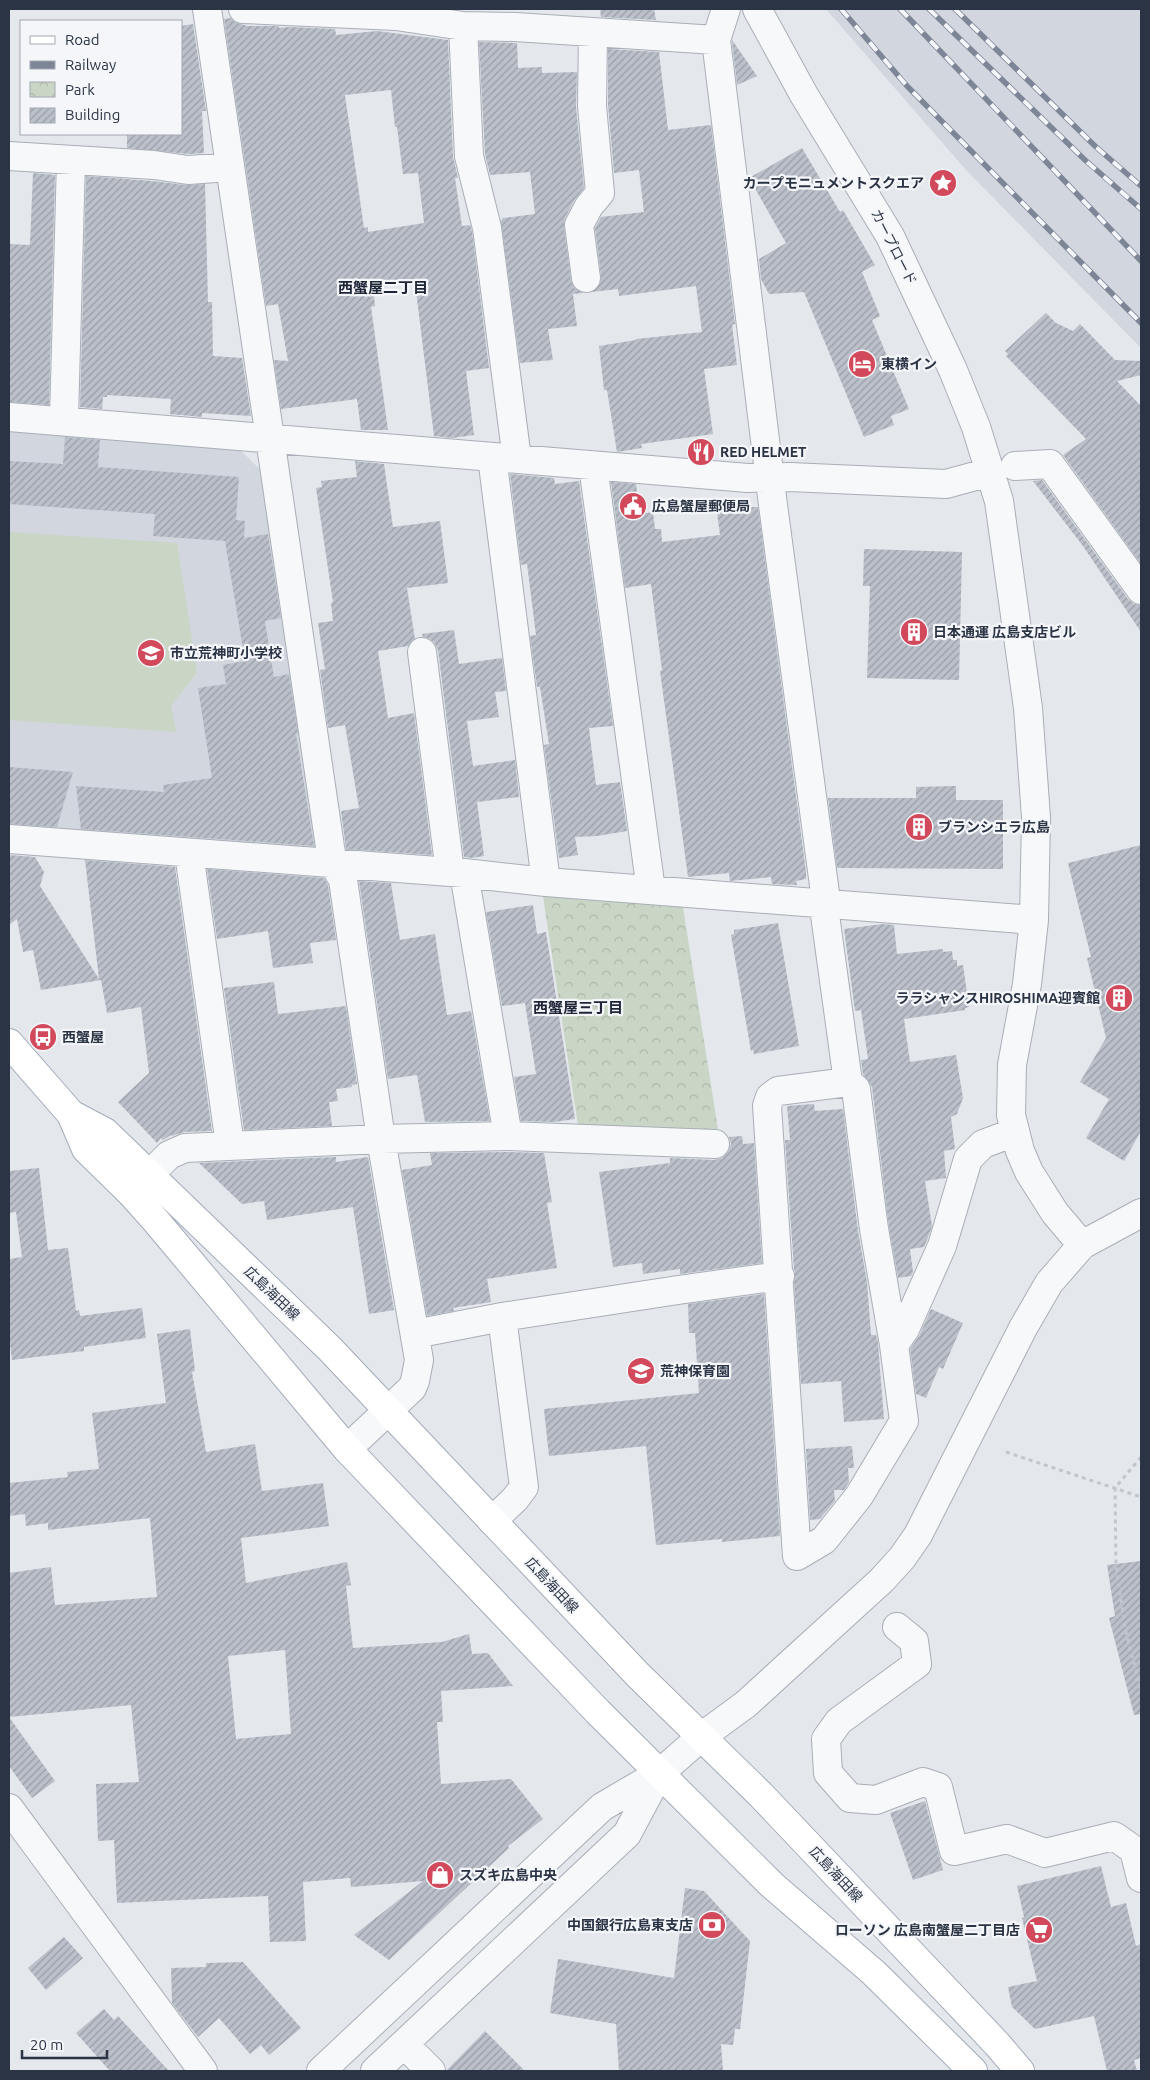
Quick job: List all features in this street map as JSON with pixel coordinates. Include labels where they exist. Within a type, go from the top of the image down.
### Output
[{"type":"main road","name":"広島海田線","points":[[9,1043],[71,1114],[105,1132],[140,1184],[347,1448],[598,1712],[772,1885],[874,1973],[973,2071]]},
{"type":"main road","name":"広島海田線","points":[[140,1184],[330,1349],[638,1675],[774,1809],[997,2044],[1020,2071]]},
{"type":"street","points":[[207,9],[333,864],[343,880],[381,1139],[419,1360],[412,1388],[347,1448]]},
{"type":"street","points":[[243,9],[396,12],[463,26],[514,18],[593,32],[716,40]]},
{"type":"street","points":[[726,9],[716,40],[825,915],[848,1082],[856,1089],[874,1229],[894,1345],[904,1421],[877,1469],[853,1504],[824,1540],[797,1556],[768,1102],[773,1094],[778,1091],[848,1082]]},
{"type":"street","name":"カープロード","points":[[757,9],[804,95],[890,236],[952,370],[976,427],[1003,469],[999,501],[1028,708],[1036,817],[1034,920],[1027,984],[1012,1065],[1010,1097],[1020,1151],[1033,1178],[1055,1213],[1082,1245]]},
{"type":"street","points":[[463,26],[469,156],[487,228],[505,458],[546,882]]},
{"type":"street","points":[[586,278],[579,225],[589,206],[600,193],[592,106],[593,32]]},
{"type":"street","points":[[9,156],[154,165],[188,170],[230,167]]},
{"type":"street","points":[[64,420],[71,160]]},
{"type":"street","points":[[9,416],[748,478],[770,477],[946,484],[1003,469],[1050,464],[1141,590]]},
{"type":"street","points":[[592,466],[650,890]]},
{"type":"street","points":[[422,652],[457,872],[508,1136]]},
{"type":"street","points":[[9,839],[457,872],[546,882],[1034,920]]},
{"type":"street","points":[[189,853],[230,1146]]},
{"type":"street","points":[[894,1345],[905,1328],[942,1246],[968,1159],[983,1144],[1015,1132]]},
{"type":"street","points":[[140,1184],[169,1155],[185,1148],[381,1139],[508,1136],[715,1144]]},
{"type":"street","points":[[321,2071],[602,1807],[660,1773],[702,1737],[746,1704],[882,1580],[902,1558],[918,1535],[1023,1328],[1049,1284],[1082,1245],[1141,1213]]},
{"type":"street","points":[[414,1334],[502,1317],[780,1276]]},
{"type":"street","points":[[492,1521],[524,1487],[502,1317]]},
{"type":"street","points":[[896,1628],[914,1640],[917,1664],[839,1721],[826,1739],[828,1773],[850,1798],[876,1800],[923,1782],[938,1787],[954,1851],[1007,1839],[1045,1853],[1114,1836],[1134,1850],[1141,1878]]},
{"type":"street","points":[[374,2071],[626,1834],[660,1773]]},
{"type":"street","points":[[9,1808],[203,2071]]},
{"type":"street","points":[[404,2044],[431,2071]]},
{"type":"path","points":[[1006,1452],[1141,1497]]},
{"type":"path","points":[[1141,1457],[1115,1488],[1116,1564],[1125,1628],[1141,1690]]},
{"type":"shaded area","points":[[826,9],[1141,9],[1141,348],[966,170]]},
{"type":"shaded area","name":"市立荒神町小学校","points":[[9,432],[238,448],[267,476],[323,847],[314,854],[9,831]]},
{"type":"green space","points":[[9,532],[177,543],[197,673],[171,705],[176,732],[9,720]]},
{"type":"green space","points":[[542,890],[682,901],[719,1136],[579,1132]]},
{"type":"building","points":[[600,9],[654,9],[656,20],[601,17]]},
{"type":"building","points":[[231,18],[235,22],[247,26],[335,29],[336,35],[377,31],[448,40],[453,157],[458,178],[455,178],[462,226],[470,225],[472,231],[489,368],[466,371],[474,435],[452,438],[434,436],[415,283],[373,288],[375,306],[371,307],[388,430],[361,430],[357,399],[281,409],[274,360],[288,361],[278,304],[266,306],[224,19]],"holes":[[[391,90],[395,127],[397,127],[403,174],[418,173],[424,223],[368,232],[368,227],[364,228],[345,95]]]},
{"type":"building","points":[[193,24],[206,111],[202,111],[204,153],[189,154],[127,148],[127,135],[182,135],[182,26]]},
{"type":"building","points":[[732,40],[757,76],[737,85],[732,42]]},
{"type":"building","points":[[479,42],[517,43],[518,68],[542,67],[542,73],[577,72],[576,107],[584,188],[575,199],[565,218],[564,227],[571,281],[574,288],[583,293],[573,294],[577,326],[548,329],[553,360],[520,363],[501,221],[503,218],[535,214],[530,172],[490,175],[485,154]]},
{"type":"building","points":[[608,49],[659,52],[668,130],[711,125],[735,324],[732,325],[737,365],[704,369],[713,434],[641,444],[642,448],[617,452],[607,390],[604,390],[599,346],[636,339],[702,332],[696,286],[619,296],[618,289],[592,292],[600,284],[601,276],[595,228],[601,217],[644,212],[639,170],[614,173],[608,105]]},
{"type":"building","points":[[802,148],[840,212],[843,210],[875,265],[862,272],[880,316],[872,320],[909,409],[891,416],[894,425],[864,437],[804,292],[769,294],[761,279],[759,259],[786,243],[749,178]]},
{"type":"building","points":[[33,173],[55,175],[49,405],[9,402],[9,244],[30,244]]},
{"type":"building","points":[[86,176],[186,185],[205,184],[208,302],[212,302],[213,356],[242,358],[251,416],[202,413],[202,417],[170,414],[171,399],[107,395],[107,397],[103,397],[102,409],[80,407]]},
{"type":"building","points":[[1046,313],[1056,323],[1073,331],[1080,324],[1115,360],[1141,361],[1141,375],[1117,381],[1141,406],[1141,564],[1063,455],[1086,439],[1006,356],[1008,354],[1005,351]]},
{"type":"building","points":[[65,437],[100,440],[98,467],[239,477],[236,520],[245,521],[244,538],[268,534],[281,618],[265,621],[266,628],[274,677],[289,674],[298,733],[296,734],[314,846],[81,829],[76,786],[164,792],[163,785],[212,778],[198,688],[226,684],[223,665],[245,661],[225,541],[153,536],[155,514],[9,504],[9,461],[63,464]]},
{"type":"building","points":[[355,461],[384,464],[393,527],[440,521],[448,583],[407,588],[415,639],[408,646],[378,651],[388,718],[414,713],[432,855],[346,849],[341,811],[359,808],[345,725],[328,728],[320,670],[325,669],[318,623],[333,621],[331,603],[333,602],[316,488],[322,487],[321,481],[357,477]]},
{"type":"building","points":[[510,474],[554,478],[555,484],[579,481],[613,726],[589,728],[596,785],[620,782],[627,831],[597,836],[575,837],[578,855],[559,858],[544,745],[549,744],[540,687],[537,687],[530,636],[536,635],[527,564],[521,565]]},
{"type":"building","points":[[1042,480],[1128,599],[1134,604],[1141,605],[1141,632],[1083,546],[1033,481]]},
{"type":"building","points":[[611,482],[636,484],[640,514],[653,512],[655,529],[661,529],[662,542],[720,535],[716,506],[719,506],[719,502],[744,502],[744,507],[758,507],[806,872],[806,879],[796,881],[797,885],[772,884],[771,877],[730,881],[729,873],[688,877],[660,671],[662,670],[651,584],[625,588]]},
{"type":"building","name":"日本通運 広島支店ビル","points":[[864,549],[962,552],[959,680],[867,678],[870,586],[863,586]]},
{"type":"building","points":[[454,630],[459,664],[502,658],[506,691],[495,692],[499,717],[467,721],[473,766],[515,760],[519,797],[477,802],[484,856],[472,858],[464,857],[438,650],[434,642],[423,637],[422,634]]},
{"type":"building","points":[[9,767],[73,772],[57,827],[9,824]]},
{"type":"building","name":"ブランシエラ広島","points":[[956,786],[956,800],[1003,800],[1003,869],[837,868],[828,798],[916,798],[916,787]]},
{"type":"building","name":"ララシャンスHIROSHIMA迎賓館","points":[[1141,845],[1141,1131],[1124,1161],[1086,1138],[1109,1099],[1080,1082],[1106,1038],[1087,958],[1091,957],[1068,863]]},
{"type":"building","points":[[9,855],[35,857],[44,872],[40,886],[99,979],[85,860],[175,867],[212,1131],[184,1132],[171,1135],[163,1140],[161,1138],[157,1143],[118,1102],[149,1073],[141,1007],[107,1013],[101,980],[41,990],[33,950],[23,952],[17,919],[9,925]]},
{"type":"building","points":[[207,869],[324,878],[328,885],[336,940],[310,943],[313,963],[273,968],[268,931],[217,939]]},
{"type":"building","points":[[359,881],[391,883],[400,940],[435,934],[447,1015],[471,1011],[490,1121],[425,1122],[417,1075],[388,1079]]},
{"type":"building","points":[[533,905],[537,934],[546,932],[575,1119],[554,1122],[521,1121],[514,1077],[536,1074],[525,1003],[502,1006],[486,912]]},
{"type":"building","points":[[778,923],[799,1046],[754,1054],[753,1050],[751,1051],[731,935],[734,934],[734,930]]},
{"type":"building","points":[[883,924],[894,925],[897,954],[943,949],[943,952],[952,951],[953,960],[957,960],[957,966],[963,965],[969,1007],[965,1008],[965,1010],[904,1019],[910,1062],[956,1055],[963,1098],[957,1114],[951,1117],[955,1149],[944,1151],[946,1178],[925,1181],[932,1226],[927,1240],[924,1247],[910,1249],[913,1272],[911,1276],[898,1278],[889,1227],[872,1087],[863,1074],[861,1060],[868,1059],[861,1010],[855,1011],[844,929]]},
{"type":"building","points":[[274,982],[278,1014],[346,1006],[357,1084],[352,1085],[352,1087],[336,1089],[338,1101],[329,1102],[332,1126],[244,1130],[224,988]]},
{"type":"building","points":[[814,1104],[815,1111],[843,1109],[858,1231],[867,1282],[871,1335],[876,1335],[878,1343],[884,1419],[844,1422],[841,1381],[801,1384],[785,1140],[790,1140],[787,1106]]},
{"type":"building","points":[[742,1136],[743,1144],[754,1143],[762,1263],[680,1274],[680,1269],[643,1274],[642,1263],[613,1267],[599,1172],[670,1163],[670,1158],[714,1160],[722,1158],[728,1152],[731,1144],[729,1137]]},
{"type":"building","points":[[430,1153],[544,1153],[552,1202],[547,1203],[557,1268],[487,1279],[491,1302],[453,1308],[454,1311],[427,1316],[402,1170],[432,1165]]},
{"type":"building","points":[[336,1157],[336,1162],[368,1157],[394,1310],[369,1314],[353,1207],[267,1220],[264,1201],[242,1204],[199,1163]]},
{"type":"building","points":[[39,1168],[48,1250],[68,1248],[76,1311],[79,1310],[80,1316],[142,1308],[146,1338],[84,1347],[84,1351],[12,1360],[9,1336],[9,1259],[22,1257],[16,1212],[9,1213],[9,1171]]},
{"type":"building","points":[[764,1294],[780,1536],[722,1542],[722,1539],[656,1545],[646,1446],[549,1456],[544,1409],[699,1393],[695,1333],[689,1333],[688,1304]]},
{"type":"building","points":[[931,1309],[963,1323],[943,1369],[939,1367],[926,1398],[916,1394],[910,1349],[919,1336]]},
{"type":"building","points":[[190,1329],[195,1371],[192,1372],[206,1452],[255,1444],[262,1491],[323,1483],[329,1526],[241,1538],[246,1583],[347,1562],[351,1585],[346,1586],[353,1648],[442,1642],[469,1634],[472,1654],[488,1653],[513,1686],[441,1691],[443,1722],[437,1722],[441,1784],[511,1779],[543,1819],[508,1846],[509,1848],[389,1960],[354,1935],[423,1881],[351,1887],[350,1878],[303,1882],[306,1941],[270,1942],[268,1896],[117,1903],[114,1840],[98,1841],[96,1784],[139,1782],[131,1705],[9,1717],[9,1573],[51,1567],[55,1605],[157,1597],[150,1518],[48,1530],[48,1523],[26,1526],[25,1514],[9,1516],[9,1483],[68,1477],[67,1472],[99,1469],[92,1413],[166,1403],[157,1334]],"holes":[[[285,1650],[291,1734],[236,1739],[228,1656]]]},
{"type":"building","points":[[852,1446],[854,1468],[848,1468],[849,1482],[844,1490],[834,1490],[835,1501],[820,1519],[810,1520],[806,1449]]},
{"type":"building","points":[[1141,1561],[1141,1714],[1134,1715],[1109,1618],[1115,1616],[1107,1565]]},
{"type":"building","points":[[9,1717],[55,1781],[32,1798],[9,1766]]},
{"type":"building","points":[[925,1801],[943,1870],[913,1880],[890,1813]]},
{"type":"building","points":[[1101,1866],[1111,1907],[1126,1903],[1136,1946],[1141,1944],[1141,2058],[1134,2060],[1137,2071],[1107,2071],[1094,2016],[1035,2029],[1012,2007],[1008,1987],[1037,1981],[1022,1918],[1024,1917],[1017,1886]]},
{"type":"building","points":[[685,1888],[704,1891],[750,1941],[740,2029],[735,2029],[733,2045],[721,2044],[723,2071],[619,2071],[616,2024],[550,2013],[558,1959],[674,1978]]},
{"type":"building","points":[[64,1937],[83,1958],[46,1990],[28,1968]]},
{"type":"building","points":[[243,1962],[301,2028],[269,2055],[261,2045],[250,2054],[219,2018],[198,2037],[172,2003],[171,1968],[206,1967],[206,1963]]},
{"type":"building","points":[[104,2009],[114,2020],[118,2016],[169,2071],[110,2071],[76,2033]]},
{"type":"building","points":[[485,2031],[525,2071],[446,2071]]},
{"type":"railway","points":[[841,9],[907,86],[1141,323]]},
{"type":"railway","points":[[900,9],[1141,261]]},
{"type":"railway","points":[[929,9],[1085,160],[1141,209]]},
{"type":"railway","points":[[955,9],[1096,147],[1141,186]]},
{"type":"place","name":"カープモニュメントスクエア","points":[[943,183]]},
{"type":"place","name":"東横イン","points":[[862,364]]},
{"type":"place","name":"RED HELMET","points":[[701,452]]},
{"type":"place","name":"広島蟹屋郵便局","points":[[633,506]]},
{"type":"place","name":"日本通運 広島支店ビル","points":[[914,632]]},
{"type":"place","name":"市立荒神町小学校","points":[[151,653]]},
{"type":"place","name":"ブランシエラ広島","points":[[919,827]]},
{"type":"place","name":"ララシャンスHIROSHIMA迎賓館","points":[[1119,998]]},
{"type":"place","name":"西蟹屋","points":[[43,1037]]},
{"type":"place","name":"荒神保育園","points":[[641,1371]]},
{"type":"place","name":"スズキ広島中央","points":[[440,1875]]},
{"type":"place","name":"中国銀行広島東支店","points":[[712,1925]]},
{"type":"place","name":"ローソン 広島南蟹屋二丁目店","points":[[1039,1930]]},
{"type":"district","name":"西蟹屋二丁目","points":[[383,288]]},
{"type":"district","name":"西蟹屋三丁目","points":[[578,1008]]}]
